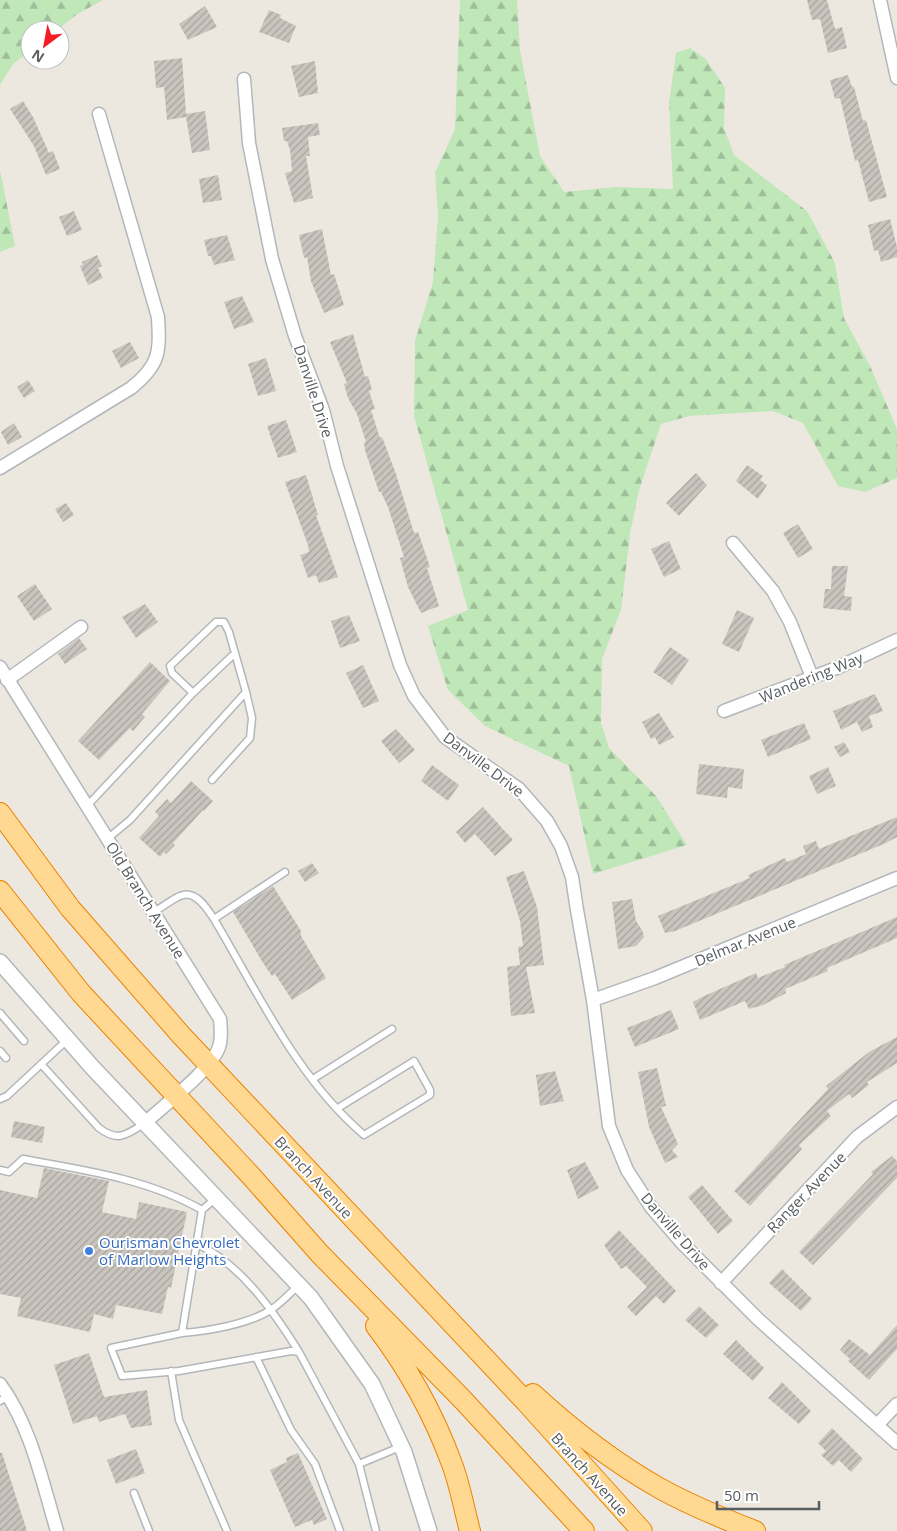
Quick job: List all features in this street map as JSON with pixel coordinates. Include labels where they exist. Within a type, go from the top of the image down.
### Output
[{"type":"highway","name":"Branch Avenue","points":[[0,812],[70,908],[209,1065],[418,1287],[642,1531]]},
{"type":"highway","points":[[0,891],[81,993],[320,1254],[463,1400],[584,1531]]},
{"type":"highway","points":[[320,1254],[393,1348],[413,1382],[452,1465],[470,1531]]},
{"type":"highway","points":[[418,1287],[560,1418],[617,1461],[662,1490],[755,1531]]},
{"type":"street","points":[[880,0],[897,78]]},
{"type":"street","name":"Danville Drive","points":[[244,79],[249,143],[272,259],[295,336],[323,410],[337,466],[400,665],[414,696],[445,737],[519,789],[546,821],[561,846],[572,877],[592,1000],[609,1126],[627,1170],[651,1206],[683,1244],[721,1283],[897,1442]]},
{"type":"street","points":[[0,468],[131,388],[141,380],[159,352],[158,317],[99,114]]},
{"type":"street","points":[[733,543],[773,591],[790,622],[812,677]]},
{"type":"street","points":[[7,680],[81,627]]},
{"type":"street","name":"Wandering Way","points":[[724,711],[812,677],[897,640]]},
{"type":"street","name":"Old Branch Avenue","points":[[0,667],[220,1019],[219,1047],[209,1065],[145,1123]]},
{"type":"street","name":"Delmar Avenue","points":[[592,1000],[655,978],[897,878]]},
{"type":"street","points":[[0,962],[68,1040],[311,1298],[372,1384],[402,1446],[429,1531]]},
{"type":"street","name":"Ranger Avenue","points":[[721,1283],[857,1137],[897,1107]]},
{"type":"street","points":[[0,1384],[5,1399],[26,1431],[57,1531]]},
{"type":"street","points":[[878,1424],[897,1404]]},
{"type":"lane","points":[[193,693],[172,673],[170,666],[209,627],[216,622],[224,622],[230,632],[252,718],[250,738],[212,780]]},
{"type":"lane","points":[[88,806],[193,693],[235,652]]},
{"type":"lane","points":[[108,839],[130,820],[246,692]]},
{"type":"lane","points":[[214,919],[285,872]]},
{"type":"lane","points":[[153,913],[177,897],[190,894],[195,895],[205,905],[302,1066],[338,1108],[364,1135],[430,1095],[430,1090],[414,1061],[338,1108]]},
{"type":"lane","points":[[0,1013],[24,1041]]},
{"type":"lane","points":[[313,1079],[392,1029]]},
{"type":"lane","points":[[0,1099],[7,1096],[68,1040]]},
{"type":"lane","points":[[0,1051],[6,1058]]},
{"type":"lane","points":[[41,1064],[99,1128],[110,1136],[123,1136],[145,1123]]},
{"type":"lane","points":[[0,1170],[10,1172],[23,1159],[72,1168],[140,1183],[182,1198],[202,1210]]},
{"type":"lane","points":[[182,1333],[202,1210],[216,1198]]},
{"type":"lane","points":[[197,1244],[215,1252],[272,1309],[299,1352],[359,1464],[376,1531]]},
{"type":"lane","points":[[299,1285],[272,1309],[214,1330],[182,1333],[111,1348],[122,1376],[171,1371],[291,1350],[299,1352]]},
{"type":"lane","points":[[256,1357],[291,1430],[316,1464],[340,1531]]},
{"type":"lane","points":[[171,1371],[179,1420],[227,1531]]},
{"type":"lane","points":[[359,1464],[402,1446]]},
{"type":"lane","points":[[134,1493],[148,1531]]},
{"type":"green space","points":[[0,0],[103,0],[70,20],[20,20],[20,59],[13,64],[0,85]]},
{"type":"green space","points":[[460,0],[517,0],[520,50],[540,156],[564,192],[616,187],[673,189],[669,103],[676,53],[690,48],[706,59],[725,88],[724,128],[734,155],[807,211],[835,263],[844,318],[870,366],[897,429],[897,478],[865,492],[838,486],[803,423],[773,411],[689,416],[661,424],[639,490],[630,534],[621,610],[602,659],[601,723],[609,748],[656,796],[687,845],[593,874],[569,766],[485,726],[448,690],[428,626],[468,610],[414,416],[415,341],[433,282],[438,215],[435,173],[455,129]]},
{"type":"green space","points":[[0,170],[15,246],[0,252]]},
{"type":"building","points":[[807,0],[827,0],[835,29],[842,27],[847,48],[828,53],[820,19],[812,20]]},
{"type":"building","points":[[205,6],[217,27],[188,40],[179,24]]},
{"type":"building","points":[[269,10],[281,15],[280,18],[296,26],[289,43],[259,32]]},
{"type":"building","points":[[182,58],[186,114],[205,111],[210,150],[192,153],[186,117],[167,120],[164,87],[156,88],[154,61]]},
{"type":"building","points":[[315,61],[318,93],[299,97],[291,66]]},
{"type":"building","points":[[848,75],[852,87],[854,87],[863,121],[866,120],[887,197],[869,202],[858,160],[855,161],[840,98],[835,99],[830,80]]},
{"type":"building","points":[[23,101],[33,117],[49,153],[53,151],[60,169],[46,175],[34,146],[10,109]]},
{"type":"building","points":[[318,123],[320,135],[308,137],[310,156],[306,156],[313,198],[294,203],[285,173],[292,171],[290,150],[287,141],[284,141],[282,128]]},
{"type":"building","points":[[218,175],[222,200],[203,203],[199,179]]},
{"type":"building","points":[[74,211],[82,230],[67,236],[59,217]]},
{"type":"building","points":[[890,219],[897,247],[897,257],[881,262],[878,250],[874,251],[868,225]]},
{"type":"building","points":[[322,229],[331,275],[334,274],[344,305],[324,313],[311,281],[307,257],[304,258],[299,235]]},
{"type":"building","points":[[227,235],[235,260],[214,265],[211,256],[208,256],[204,240]]},
{"type":"building","points":[[97,255],[102,266],[98,268],[103,278],[88,285],[80,266],[83,265],[82,262]]},
{"type":"building","points":[[242,296],[254,322],[234,329],[224,302]]},
{"type":"building","points":[[353,334],[365,377],[368,376],[372,390],[369,391],[375,409],[371,410],[380,438],[382,437],[396,474],[414,533],[418,532],[430,567],[427,568],[439,606],[421,613],[408,587],[400,558],[404,557],[388,507],[381,492],[379,492],[365,450],[364,443],[366,442],[357,414],[348,398],[344,384],[347,383],[330,342]]},
{"type":"building","points":[[130,342],[139,358],[121,368],[112,351]]},
{"type":"building","points":[[266,358],[276,391],[258,396],[248,364]]},
{"type":"building","points":[[28,380],[35,391],[24,398],[17,387]]},
{"type":"building","points":[[286,420],[297,452],[278,458],[267,426]]},
{"type":"building","points":[[14,423],[22,437],[8,445],[1,432]]},
{"type":"building","points":[[747,465],[763,476],[760,480],[767,485],[758,499],[736,481]]},
{"type":"building","points":[[696,473],[707,485],[679,516],[666,503]]},
{"type":"building","points":[[306,475],[318,515],[316,515],[338,577],[319,583],[316,575],[308,578],[300,555],[309,552],[308,545],[285,482]]},
{"type":"building","points":[[66,503],[74,515],[63,522],[55,509]]},
{"type":"building","points":[[798,524],[813,549],[798,558],[783,533]]},
{"type":"building","points":[[669,541],[681,569],[664,577],[651,549]]},
{"type":"building","points":[[832,566],[848,566],[844,596],[852,597],[851,611],[823,608],[825,589],[831,589]]},
{"type":"building","points":[[35,584],[52,609],[34,621],[17,596]]},
{"type":"building","points":[[145,604],[158,622],[136,638],[122,617]]},
{"type":"building","points":[[737,610],[754,618],[739,652],[722,644]]},
{"type":"building","points":[[349,615],[360,641],[340,648],[331,621]]},
{"type":"building","points":[[79,638],[87,649],[65,664],[58,654]]},
{"type":"building","points":[[670,647],[689,660],[672,685],[653,672]]},
{"type":"building","points":[[150,662],[170,681],[142,714],[145,717],[133,731],[130,728],[99,760],[78,741]]},
{"type":"building","points":[[363,665],[379,701],[363,708],[346,673]]},
{"type":"building","points":[[875,694],[883,711],[869,716],[873,727],[862,732],[857,722],[841,730],[833,711]]},
{"type":"building","points":[[659,713],[674,737],[659,745],[655,737],[651,739],[642,722]]},
{"type":"building","points":[[804,723],[811,739],[768,757],[761,740]]},
{"type":"building","points":[[396,729],[415,750],[399,763],[381,741]]},
{"type":"building","points":[[844,742],[850,752],[840,757],[834,747]]},
{"type":"building","points":[[699,764],[744,769],[742,789],[728,787],[727,798],[696,794]]},
{"type":"building","points":[[432,765],[459,785],[448,801],[421,781]]},
{"type":"building","points":[[828,767],[836,786],[817,794],[809,776]]},
{"type":"building","points":[[191,781],[213,801],[173,843],[175,845],[160,857],[139,838],[159,816],[155,812],[167,799],[171,803]]},
{"type":"building","points":[[483,807],[513,840],[495,856],[475,834],[465,843],[456,832]]},
{"type":"building","points":[[897,817],[897,837],[886,843],[675,931],[665,933],[658,916],[750,878],[748,875],[785,858],[787,862],[806,854],[803,846],[816,841],[819,849]]},
{"type":"building","points":[[312,863],[319,873],[305,882],[298,871]]},
{"type":"building","points":[[524,871],[537,907],[544,965],[526,967],[535,1013],[511,1016],[507,967],[520,965],[518,947],[523,946],[520,921],[506,877]]},
{"type":"building","points":[[273,886],[301,931],[301,936],[326,978],[292,1000],[275,974],[272,976],[263,963],[233,912]]},
{"type":"building","points":[[632,899],[636,921],[644,937],[636,946],[618,949],[612,902]]},
{"type":"building","points":[[897,917],[897,938],[827,968],[828,971],[785,989],[786,993],[763,1005],[749,1009],[745,1001],[700,1020],[693,1002],[702,997],[756,973],[758,978],[785,967],[784,965]]},
{"type":"building","points":[[671,1010],[679,1029],[635,1047],[627,1028]]},
{"type":"building","points":[[897,1037],[897,1063],[867,1082],[869,1085],[852,1098],[849,1094],[827,1111],[831,1116],[799,1145],[802,1149],[750,1206],[734,1191],[828,1089],[826,1086],[869,1052]]},
{"type":"building","points":[[657,1068],[666,1106],[661,1107],[678,1144],[672,1150],[678,1157],[665,1163],[649,1127],[638,1072]]},
{"type":"building","points":[[555,1071],[564,1101],[540,1106],[536,1075]]},
{"type":"building","points":[[14,1121],[45,1127],[42,1143],[11,1137]]},
{"type":"building","points":[[892,1156],[897,1161],[897,1178],[813,1265],[799,1252],[873,1174],[871,1172]]},
{"type":"building","points":[[585,1162],[599,1188],[578,1199],[567,1170]]},
{"type":"building","name":"Ourisman Chevrolet of Marlow Heights","points":[[44,1168],[109,1181],[102,1212],[136,1219],[139,1202],[187,1212],[171,1288],[168,1287],[162,1314],[116,1305],[113,1319],[94,1314],[90,1332],[17,1316],[21,1298],[0,1294],[0,1190],[37,1198]]},
{"type":"building","points":[[702,1185],[733,1221],[718,1234],[688,1197]]},
{"type":"building","points":[[619,1230],[676,1291],[664,1304],[656,1296],[636,1316],[627,1307],[647,1287],[626,1266],[621,1269],[604,1245]]},
{"type":"building","points":[[782,1269],[812,1299],[801,1311],[769,1283]]},
{"type":"building","points":[[699,1306],[719,1325],[706,1338],[685,1320]]},
{"type":"building","points":[[897,1325],[897,1349],[869,1380],[848,1361],[850,1359],[840,1350],[849,1339],[870,1355]]},
{"type":"building","points":[[736,1340],[764,1368],[753,1381],[723,1354]]},
{"type":"building","points":[[89,1353],[104,1397],[147,1390],[152,1425],[131,1428],[125,1414],[99,1422],[97,1416],[73,1424],[54,1365]]},
{"type":"building","points":[[782,1382],[811,1411],[799,1424],[768,1398]]},
{"type":"building","points":[[832,1428],[863,1459],[851,1472],[839,1460],[833,1466],[821,1455],[826,1451],[818,1443]]},
{"type":"building","points":[[136,1449],[145,1473],[116,1484],[107,1460]]},
{"type":"building","points":[[0,1453],[2,1453],[27,1531],[0,1531]]},
{"type":"building","points":[[298,1453],[327,1519],[314,1525],[312,1520],[295,1527],[270,1470],[287,1462],[286,1458]]},
{"type":"place","name":"Ourisman Chevrolet of Marlow Heights","points":[[89,1251]]}]
